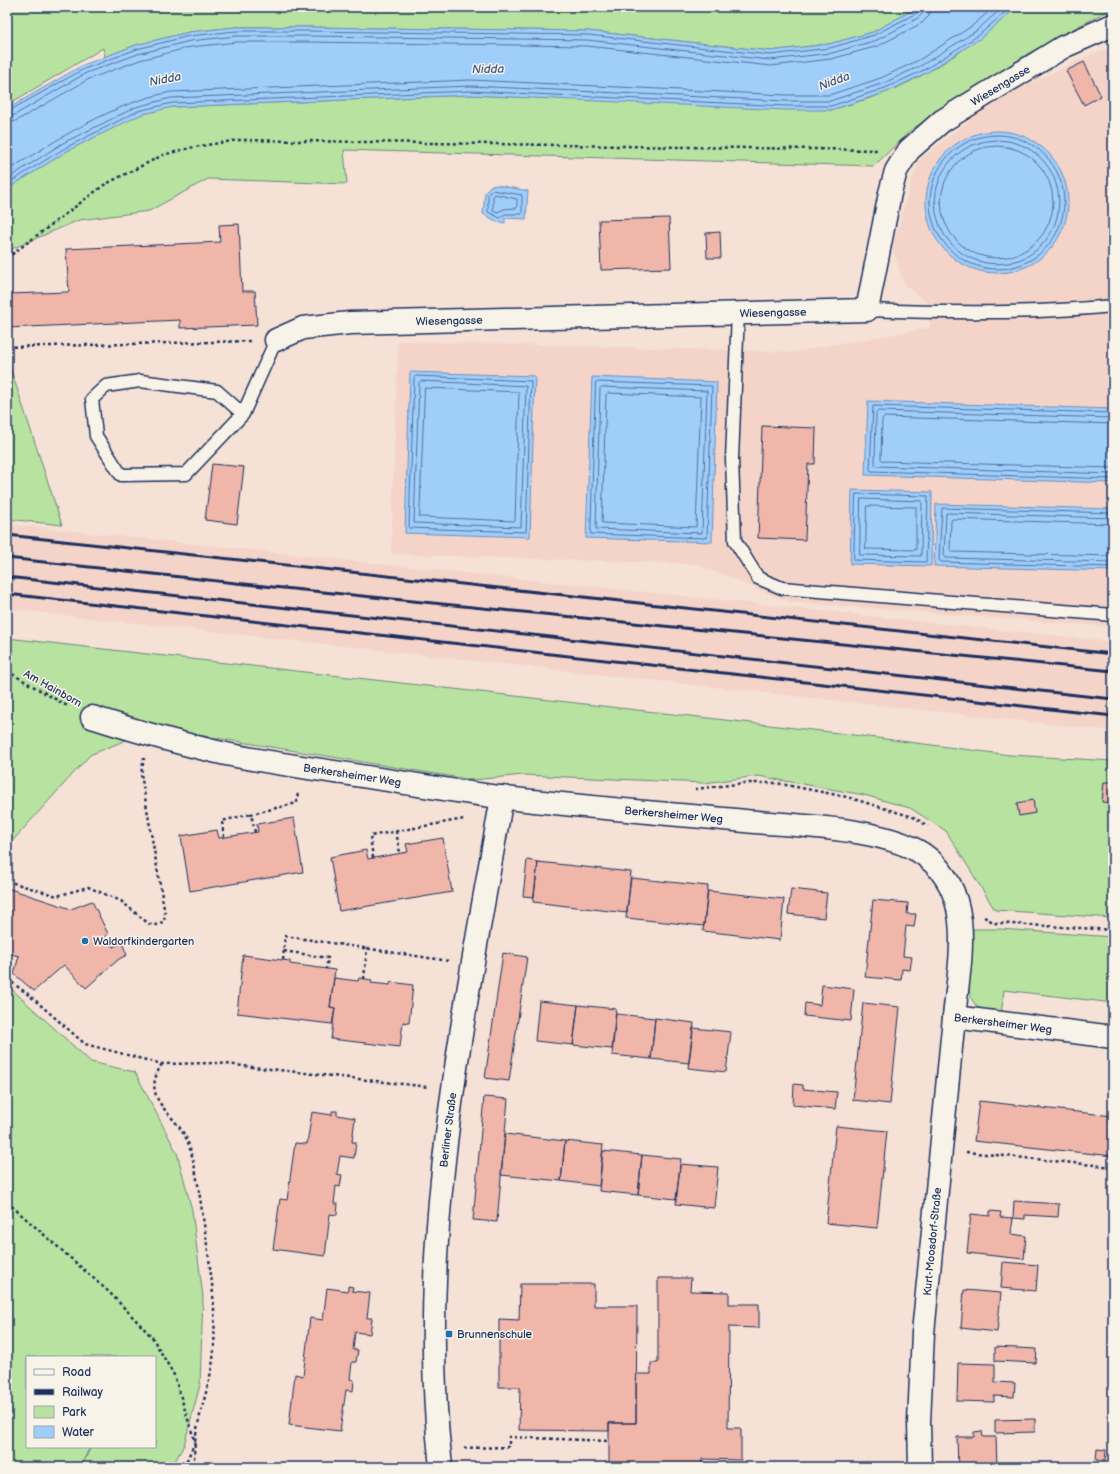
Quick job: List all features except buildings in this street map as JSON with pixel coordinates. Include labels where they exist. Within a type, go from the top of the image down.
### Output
[{"type":"street","name":"Wiesengasse","points":[[276,340],[303,328],[350,322],[866,310],[890,193],[896,171],[909,150],[942,121],[1063,47],[1113,26]]},
{"type":"street","name":"Berkersheimer Weg","points":[[92,718],[228,755],[470,793],[844,831],[902,842],[915,848],[931,860],[952,889],[961,916],[961,943],[954,1017],[1113,1037]]},
{"type":"street","name":"Berliner Straße","points":[[440,1458],[435,1368],[435,1281],[442,1174],[452,1090],[502,797]]},
{"type":"street","name":"Kurt-Moosdorf-Straße","points":[[920,1467],[919,1422],[923,1333],[954,1017]]},
{"type":"lane","points":[[866,310],[930,312],[1055,312],[1113,306]]},
{"type":"lane","points":[[738,313],[732,460],[735,541],[758,578],[782,588],[1113,615]]},
{"type":"lane","points":[[243,414],[217,391],[140,381],[106,386],[92,399],[96,436],[121,475],[186,474],[243,414],[276,340]]},
{"type":"path","points":[[7,258],[104,185],[163,155],[194,147],[239,140],[909,150]]},
{"type":"path","points":[[7,347],[276,340]]},
{"type":"path","name":"Am Hainborn","points":[[7,671],[59,702],[92,718]]},
{"type":"path","points":[[7,881],[57,896],[88,886],[121,901],[149,924],[156,924],[164,921],[165,914],[141,774],[149,734]]},
{"type":"path","points":[[224,838],[222,821],[297,803],[300,766]]},
{"type":"path","points":[[373,858],[370,836],[466,818],[470,793]]},
{"type":"path","points":[[251,814],[255,832]]},
{"type":"path","points":[[396,831],[400,853]]},
{"type":"path","points":[[283,960],[284,936],[473,965]]},
{"type":"path","points":[[364,979],[367,948]]},
{"type":"path","points":[[284,951],[328,958],[326,968]]},
{"type":"path","points":[[7,979],[85,1044],[162,1064],[217,1063],[452,1090]]},
{"type":"path","points":[[162,1064],[154,1076],[154,1088],[159,1103],[186,1140],[198,1184],[212,1282],[214,1348],[209,1381],[195,1442],[194,1467]]},
{"type":"path","points":[[965,1152],[1113,1167]]},
{"type":"path","points":[[7,1202],[109,1292],[152,1337],[174,1375],[195,1442],[184,1467]]},
{"type":"path","points":[[440,1458],[509,1447],[509,1437],[609,1441]]},
{"type":"shaded area","points":[[1113,47],[1113,627],[789,602],[697,564],[391,554],[398,341],[792,352],[930,328],[927,303],[905,285],[892,248],[918,161],[994,100],[1095,53]]},
{"type":"shaded area","points":[[7,524],[1113,642],[1113,731],[7,609]]},
{"type":"green space","points":[[7,7],[918,7],[873,32],[829,44],[770,51],[588,31],[236,27],[189,32],[136,45],[105,57],[103,48],[7,105]]},
{"type":"green space","points":[[1017,7],[1113,8],[1029,53],[911,130],[874,166],[344,150],[347,184],[208,179],[149,211],[79,220],[7,251],[7,189],[67,151],[140,114],[172,107],[471,95],[831,110],[887,92],[922,75],[971,44]]},
{"type":"green space","points":[[7,364],[9,364],[62,525],[7,519]]},
{"type":"green space","points":[[7,638],[830,732],[1010,755],[1113,761],[1113,918],[995,910],[946,831],[910,808],[864,795],[758,776],[704,783],[523,775],[473,780],[155,728],[90,755],[7,847]]},
{"type":"green space","points":[[973,929],[1000,929],[1113,937],[1113,1003],[1004,990],[1001,1016],[980,1009],[974,1002],[969,991]]},
{"type":"green space","points":[[7,985],[91,1062],[135,1072],[177,1153],[192,1210],[203,1297],[200,1385],[184,1445],[172,1467],[81,1467],[90,1448],[156,1448],[156,1356],[26,1356],[26,1448],[90,1448],[80,1467],[7,1467]]},
{"type":"water","name":"Nidda","points":[[918,7],[1017,7],[981,38],[926,73],[887,92],[831,110],[786,110],[471,95],[172,107],[140,115],[67,151],[7,189],[7,109],[83,65],[136,45],[189,32],[236,27],[588,31],[770,51],[829,44],[873,32]]},
{"type":"water","points":[[1113,80],[1113,133],[1109,120],[1108,106],[1109,93]]},
{"type":"water","points":[[997,131],[1018,134],[1042,147],[1052,157],[1065,181],[1068,202],[1065,223],[1052,247],[1042,257],[1018,270],[997,273],[976,270],[952,257],[942,247],[929,223],[926,202],[929,181],[942,157],[952,147],[976,134]]},
{"type":"water","points":[[497,185],[528,191],[526,219],[505,218],[505,223],[496,221],[483,214],[485,193],[490,186]]},
{"type":"water","points":[[410,372],[535,376],[530,537],[405,533]]},
{"type":"water","points":[[592,377],[717,382],[712,542],[586,538]]},
{"type":"water","points":[[868,401],[1113,409],[1113,483],[865,475]]},
{"type":"water","points":[[852,490],[932,492],[931,566],[850,564]]},
{"type":"water","points":[[936,504],[1113,509],[1113,571],[934,566]]},
{"type":"railway","points":[[7,535],[1113,654]]},
{"type":"railway","points":[[7,558],[273,587],[1113,671]]},
{"type":"railway","points":[[7,577],[1113,699]]},
{"type":"railway","points":[[7,594],[1113,716]]},
{"type":"place","name":"Waldorfkindergarten","points":[[85,941]]},
{"type":"place","name":"Brunnenschule","points":[[449,1334]]}]
